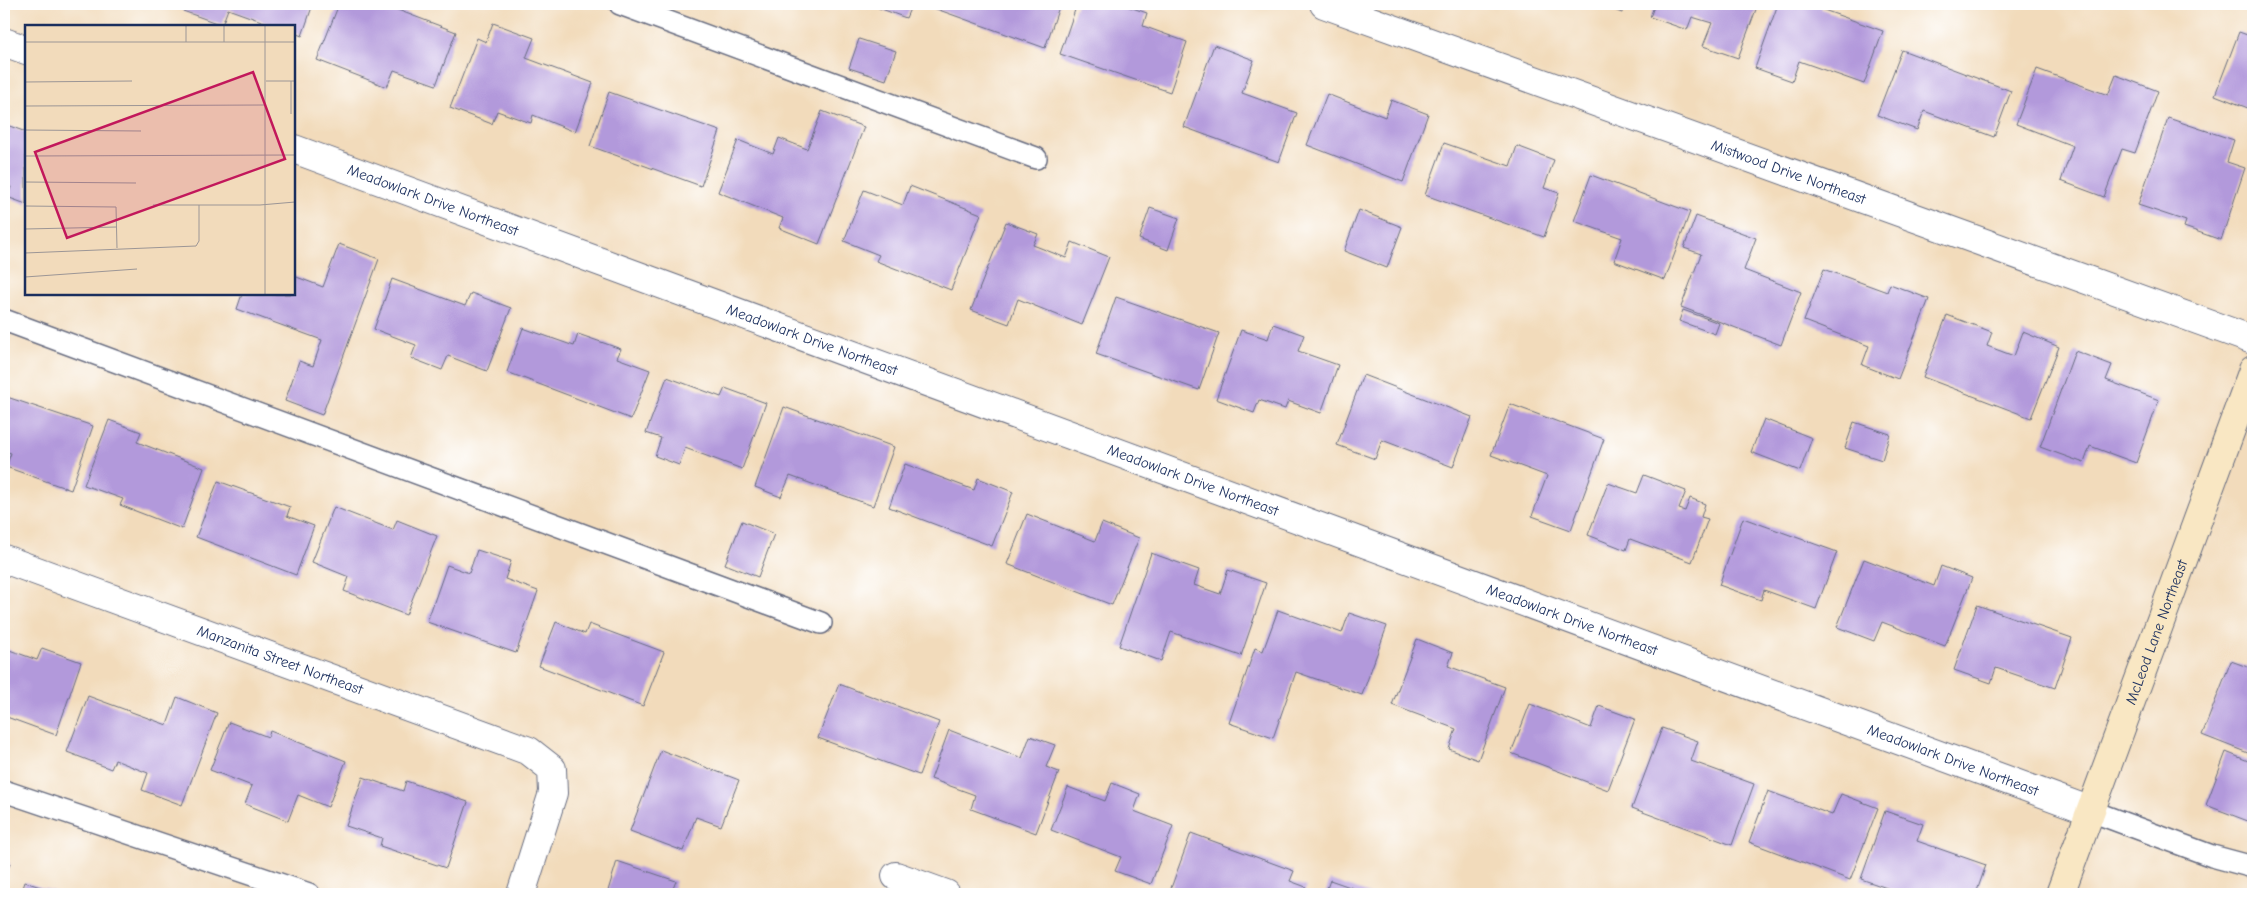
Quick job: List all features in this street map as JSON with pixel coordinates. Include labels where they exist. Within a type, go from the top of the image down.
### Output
[{"type":"street","name":"Mistwood Drive Northeast","points":[[1324,4],[2253,340]]},
{"type":"street","points":[[4,42],[25,50]]},
{"type":"street","name":"Meadowlark Drive Northeast","points":[[295,149],[2091,811]]},
{"type":"street","name":"McLeod Lane Northeast","points":[[2060,894],[2253,370]]},
{"type":"street","name":"Manzanita Street Northeast","points":[[4,558],[529,751],[552,769],[553,793],[521,894]]},
{"type":"street","points":[[896,876],[946,894]]},
{"type":"lane","points":[[620,4],[1036,158]]},
{"type":"lane","points":[[4,320],[821,623]]},
{"type":"lane","points":[[4,792],[309,894]]},
{"type":"lane","points":[[2091,811],[2212,856],[2253,867]]},
{"type":"building","points":[[185,4],[313,4],[302,36],[295,33],[295,25],[272,25],[228,9],[222,25],[183,11]]},
{"type":"building","points":[[339,4],[382,4],[456,32],[436,85],[394,70],[387,87],[317,60]]},
{"type":"building","points":[[868,4],[912,4],[906,18]]},
{"type":"building","points":[[929,4],[1060,4],[1045,48],[928,6]]},
{"type":"building","points":[[1077,4],[1121,4],[1147,13],[1143,26],[1187,42],[1170,92],[1060,54]]},
{"type":"building","points":[[1598,4],[1625,4],[1622,13]]},
{"type":"building","points":[[1655,4],[1758,4],[1738,58],[1703,46],[1712,23],[1692,17],[1687,30],[1650,17]]},
{"type":"building","points":[[1778,4],[1823,4],[1821,9],[1883,31],[1864,84],[1799,61],[1792,81],[1755,68]]},
{"type":"building","points":[[493,23],[534,38],[526,58],[593,83],[575,132],[533,115],[531,123],[497,111],[492,124],[450,108],[477,38],[486,42]]},
{"type":"building","points":[[2239,32],[2253,37],[2253,110],[2215,95]]},
{"type":"building","points":[[859,39],[896,51],[886,80],[849,68]]},
{"type":"building","points":[[1214,45],[1254,60],[1242,93],[1297,113],[1279,162],[1184,127]]},
{"type":"building","points":[[1902,50],[2011,91],[1994,137],[1924,111],[1917,130],[1877,115]]},
{"type":"building","points":[[2037,69],[2108,95],[2116,75],[2158,91],[2135,153],[2122,149],[2104,197],[2061,181],[2073,146],[2016,124]]},
{"type":"building","points":[[609,92],[720,131],[701,186],[590,146]]},
{"type":"building","points":[[1327,94],[1385,117],[1391,100],[1428,114],[1403,182],[1307,145]]},
{"type":"building","points":[[822,111],[864,127],[819,244],[779,228],[783,218],[718,192],[738,140],[773,154],[779,138],[807,149]]},
{"type":"building","points":[[2168,118],[2234,140],[2227,162],[2245,168],[2221,240],[2184,227],[2186,221],[2138,205]]},
{"type":"building","points":[[4,124],[25,132],[25,204],[7,197],[11,187],[4,184]]},
{"type":"building","points":[[1444,143],[1510,166],[1517,146],[1554,160],[1544,188],[1559,193],[1544,237],[1425,195]]},
{"type":"building","points":[[1591,175],[1690,212],[1665,280],[1614,261],[1622,238],[1574,221]]},
{"type":"building","points":[[910,186],[981,214],[951,290],[876,261],[879,255],[844,241],[864,190],[903,205]]},
{"type":"building","points":[[1150,208],[1179,218],[1168,250],[1139,239]]},
{"type":"building","points":[[1359,210],[1402,227],[1387,268],[1344,251]]},
{"type":"building","points":[[1696,216],[1756,238],[1744,270],[1801,292],[1781,345],[1681,307],[1701,254],[1684,248]]},
{"type":"building","points":[[1006,222],[1038,234],[1033,245],[1066,258],[1072,242],[1109,257],[1082,325],[1018,299],[1009,324],[971,310]]},
{"type":"building","points":[[339,244],[379,259],[322,415],[285,401],[299,361],[313,366],[322,340],[237,309],[242,295],[295,295],[295,276],[323,287]]},
{"type":"building","points":[[1824,269],[1887,292],[1890,284],[1929,299],[1898,379],[1862,365],[1869,346],[1804,321]]},
{"type":"building","points":[[392,279],[465,306],[471,293],[511,308],[487,371],[448,356],[442,370],[411,358],[416,345],[374,329]]},
{"type":"building","points":[[1116,297],[1219,333],[1199,390],[1096,354]]},
{"type":"building","points":[[1683,310],[1719,323],[1715,334],[1679,321]]},
{"type":"building","points":[[1947,315],[1992,332],[1987,346],[2014,356],[2023,332],[2059,347],[2031,418],[1923,377]]},
{"type":"building","points":[[1273,324],[1304,335],[1298,351],[1338,365],[1321,413],[1288,401],[1285,409],[1259,400],[1254,413],[1216,399],[1241,330],[1268,339]]},
{"type":"building","points":[[523,328],[574,346],[578,334],[621,349],[617,358],[650,370],[631,419],[507,372]]},
{"type":"building","points":[[2075,351],[2112,365],[2106,380],[2159,400],[2136,463],[2090,446],[2084,463],[2040,447]]},
{"type":"building","points":[[1363,375],[1472,417],[1453,467],[1382,440],[1375,459],[1337,445]]},
{"type":"building","points":[[667,377],[721,397],[725,388],[766,403],[742,469],[685,448],[679,465],[655,456],[661,438],[646,433]]},
{"type":"building","points":[[4,396],[93,426],[71,490],[6,467],[11,453],[4,451]]},
{"type":"building","points":[[1510,404],[1604,439],[1571,530],[1532,516],[1547,476],[1491,455]]},
{"type":"building","points":[[784,407],[894,447],[873,506],[790,476],[781,497],[755,487]]},
{"type":"building","points":[[1764,419],[1812,438],[1800,471],[1751,452]]},
{"type":"building","points":[[109,420],[141,432],[137,442],[204,468],[182,529],[120,505],[123,499],[84,485]]},
{"type":"building","points":[[1854,422],[1890,434],[1882,460],[1845,448]]},
{"type":"building","points":[[905,464],[974,490],[978,478],[1013,492],[992,546],[889,507]]},
{"type":"building","points":[[1644,475],[1686,491],[1679,509],[1685,511],[1690,498],[1705,504],[1701,517],[1708,519],[1692,562],[1630,539],[1626,550],[1588,535],[1608,483],[1637,493]]},
{"type":"building","points":[[218,481],[290,507],[287,516],[314,526],[296,575],[196,537]]},
{"type":"building","points":[[334,507],[393,530],[397,520],[437,536],[406,615],[344,591],[349,577],[312,562]]},
{"type":"building","points":[[1027,514],[1095,541],[1102,523],[1139,538],[1112,605],[1007,564]]},
{"type":"building","points":[[1743,518],[1837,552],[1816,609],[1764,590],[1761,600],[1719,585]]},
{"type":"building","points":[[742,521],[774,534],[758,577],[725,564]]},
{"type":"building","points":[[477,550],[511,561],[505,579],[538,591],[516,653],[427,622],[447,565],[469,573]]},
{"type":"building","points":[[1151,553],[1199,570],[1194,585],[1220,594],[1228,570],[1266,583],[1241,656],[1171,632],[1161,661],[1119,646]]},
{"type":"building","points":[[1864,559],[1934,586],[1941,566],[1972,578],[1945,646],[1882,622],[1874,641],[1837,627]]},
{"type":"building","points":[[1977,605],[2072,638],[2055,688],[1996,668],[1991,683],[1954,670]]},
{"type":"building","points":[[1278,610],[1342,633],[1349,613],[1387,626],[1362,695],[1296,672],[1273,738],[1229,723],[1255,648],[1263,651]]},
{"type":"building","points":[[556,622],[585,634],[589,624],[664,652],[643,706],[539,666]]},
{"type":"building","points":[[1417,639],[1453,653],[1448,666],[1505,687],[1478,760],[1449,749],[1456,729],[1392,705]]},
{"type":"building","points":[[4,648],[37,660],[42,648],[81,662],[56,735],[4,716]]},
{"type":"building","points":[[2231,661],[2253,669],[2253,755],[2202,735]]},
{"type":"building","points":[[839,684],[939,722],[919,775],[818,738]]},
{"type":"building","points":[[88,696],[167,725],[177,697],[217,713],[182,805],[142,790],[148,773],[115,760],[111,769],[67,752]]},
{"type":"building","points":[[1530,704],[1591,728],[1599,706],[1635,719],[1608,790],[1511,753]]},
{"type":"building","points":[[229,722],[268,737],[270,731],[346,761],[328,807],[298,795],[288,821],[245,804],[252,786],[210,770]]},
{"type":"building","points":[[1662,728],[1698,741],[1691,761],[1754,784],[1732,845],[1632,808]]},
{"type":"building","points":[[949,730],[1022,758],[1030,736],[1055,745],[1046,767],[1059,772],[1036,833],[971,809],[975,795],[931,779]]},
{"type":"building","points":[[661,750],[739,780],[721,826],[696,817],[683,851],[630,831]]},
{"type":"building","points":[[2226,752],[2253,763],[2253,823],[2206,805]]},
{"type":"building","points":[[363,777],[403,791],[406,781],[468,802],[446,868],[380,846],[382,838],[346,826]]},
{"type":"building","points":[[1112,783],[1140,794],[1134,811],[1173,826],[1151,884],[1115,871],[1121,857],[1051,830],[1068,787],[1105,801]]},
{"type":"building","points":[[1768,791],[1832,815],[1841,794],[1878,808],[1850,880],[1749,842]]},
{"type":"building","points":[[1885,811],[1923,824],[1917,841],[1986,865],[1976,894],[1904,894],[1861,879]]},
{"type":"building","points":[[1191,833],[1294,871],[1290,881],[1306,887],[1304,894],[1188,894],[1171,888]]},
{"type":"building","points":[[4,861],[10,863],[4,881]]},
{"type":"building","points":[[617,861],[676,881],[671,894],[607,894]]},
{"type":"building","points":[[1330,880],[1370,894],[1325,894]]},
{"type":"building","points":[[25,882],[62,894],[21,894]]}]
